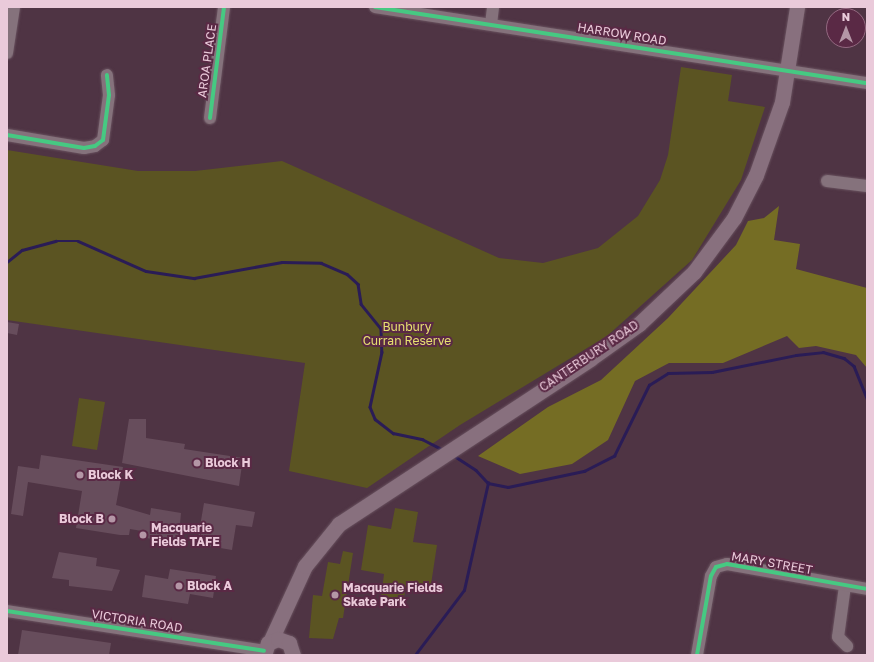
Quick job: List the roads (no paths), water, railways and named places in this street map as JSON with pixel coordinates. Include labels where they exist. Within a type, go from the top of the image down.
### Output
[{"type":"main road","name":"CANTERBURY ROAD","points":[[266,649],[286,606],[292,589],[318,547],[339,524],[399,482],[639,324],[694,272],[734,218],[756,175],[779,113],[797,7]]},
{"type":"main road","name":"CANTERBURY ROAD","points":[[286,606],[292,650]]},
{"type":"main road","points":[[266,649],[281,639],[292,650]]},
{"type":"street","points":[[8,45],[14,7]]},
{"type":"street","name":"AROA PLACE","points":[[210,118],[224,7]]},
{"type":"street","name":"HARROW ROAD","points":[[374,7],[867,83]]},
{"type":"street","points":[[491,24],[493,7]]},
{"type":"street","points":[[7,135],[84,148],[95,146],[103,140],[109,95],[107,74]]},
{"type":"street","points":[[827,181],[867,186]]},
{"type":"street","name":"MARY STREET","points":[[697,655],[711,576],[716,567],[727,564],[867,589]]},
{"type":"street","points":[[845,586],[838,637],[847,646]]},
{"type":"street","name":"VICTORIA ROAD","points":[[7,611],[266,649]]},
{"type":"waterway","points":[[7,262],[22,250],[56,241],[78,241],[146,271],[194,278],[282,262],[321,263],[347,274],[358,284],[361,304],[381,329],[382,352],[370,407],[375,419],[393,433],[422,439],[444,450]]},
{"type":"waterway","points":[[453,455],[476,470],[488,483],[508,487],[584,471],[614,456],[649,385],[668,373],[712,372],[796,355],[823,352],[844,358],[854,366],[867,398]]},
{"type":"waterway","points":[[415,655],[464,590],[488,483]]},
{"type":"place","name":"Block H","points":[[197,463]]},
{"type":"place","name":"Block K","points":[[80,475]]},
{"type":"place","name":"Block B","points":[[112,519]]},
{"type":"place","name":"Macquarie Fields TAFE","points":[[143,535]]},
{"type":"place","name":"Block A","points":[[179,586]]},
{"type":"place","name":"Macquarie Fields Skate Park","points":[[335,595]]},
{"type":"park label","name":"Bunbury Curran Reserve","points":[[407,334]]}]
